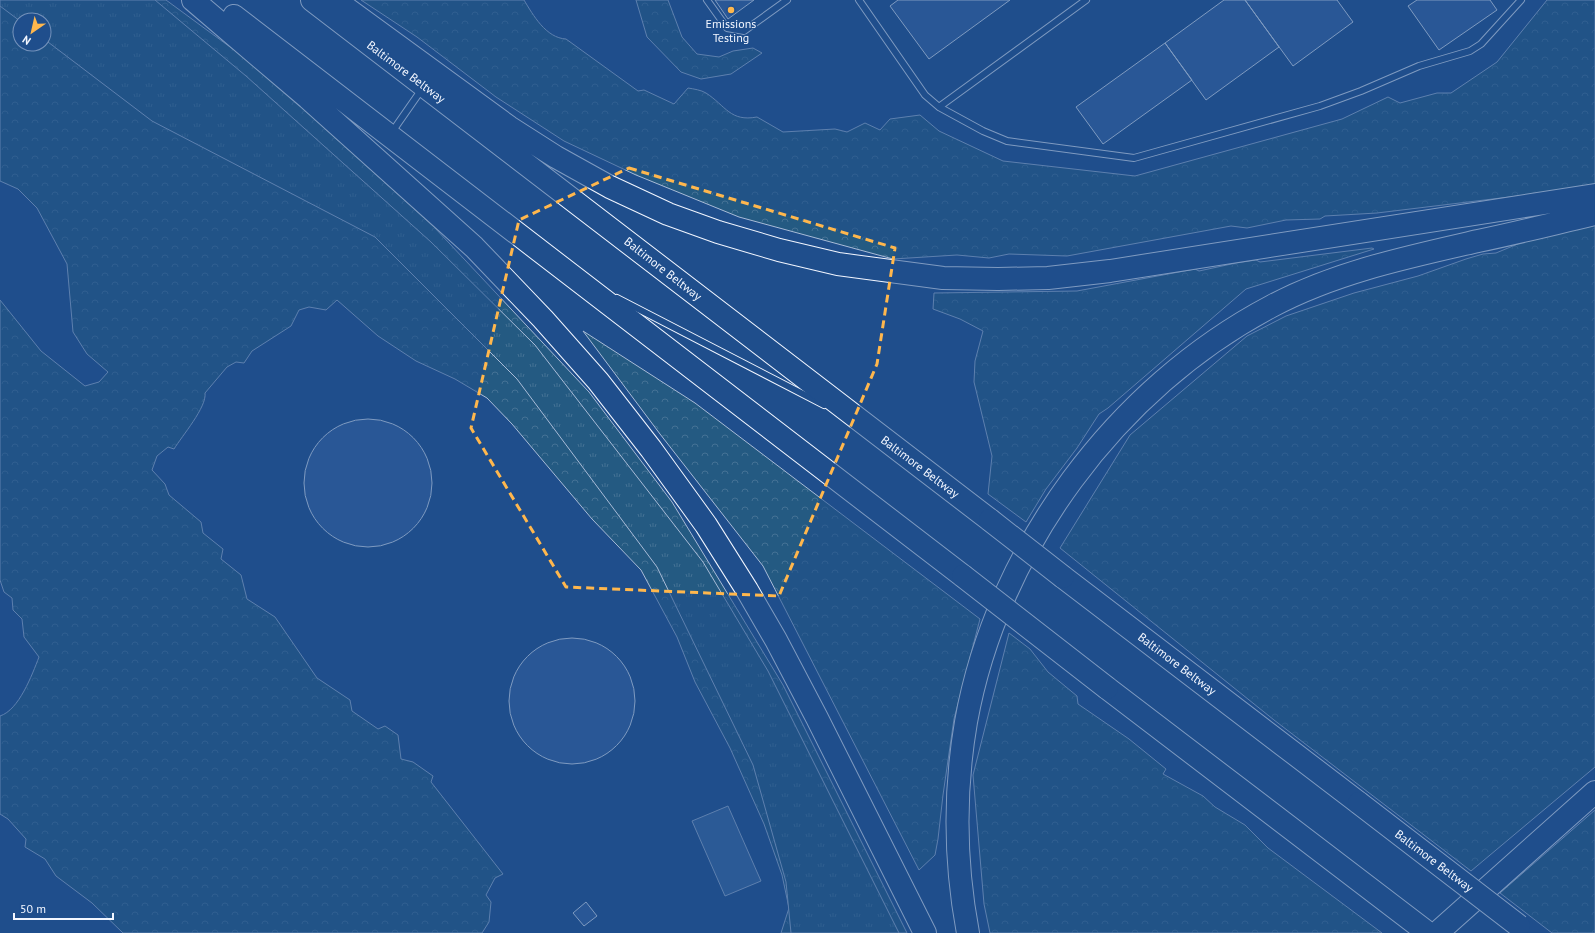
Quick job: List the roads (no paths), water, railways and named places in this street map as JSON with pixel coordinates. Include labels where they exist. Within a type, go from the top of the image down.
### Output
[{"type":"highway","points":[[193,0],[308,98],[474,247],[543,319],[598,381],[651,449],[706,525],[747,590],[776,640],[817,718],[925,933]]},
{"type":"highway","points":[[212,0],[1428,933]]},
{"type":"highway","name":"Baltimore Beltway","points":[[312,0],[1523,930]]},
{"type":"highway","points":[[335,0],[509,127],[556,157],[610,187],[668,214],[718,232],[779,250],[845,265],[943,278],[1048,278],[1110,271],[1595,195]]},
{"type":"highway","points":[[968,933],[963,910],[958,861],[957,812],[960,765],[966,721],[978,672],[991,631],[1009,588],[1035,537],[1064,490],[1099,445],[1128,413],[1197,353],[1272,306],[1313,288],[1364,269],[1414,255],[1595,214]]},
{"type":"highway","points":[[1437,933],[1595,792]]},
{"type":"highway","points":[[1312,844],[1410,933]]},
{"type":"lane","points":[[707,0],[727,28],[744,31],[787,0]]},
{"type":"lane","points":[[859,0],[926,95],[939,107],[983,131],[1007,141],[1134,158],[1320,106],[1361,91],[1419,66],[1470,50],[1481,44],[1521,0]]},
{"type":"lane","points":[[939,107],[1086,0]]},
{"type":"lane","points":[[389,136],[424,86]]},
{"type":"lane","points":[[568,273],[604,291]]},
{"type":"lane","points":[[611,295],[830,408]]},
{"type":"lane","points":[[837,412],[872,430]]},
{"type":"place","name":"Emissions Testing","points":[[731,10]]}]
